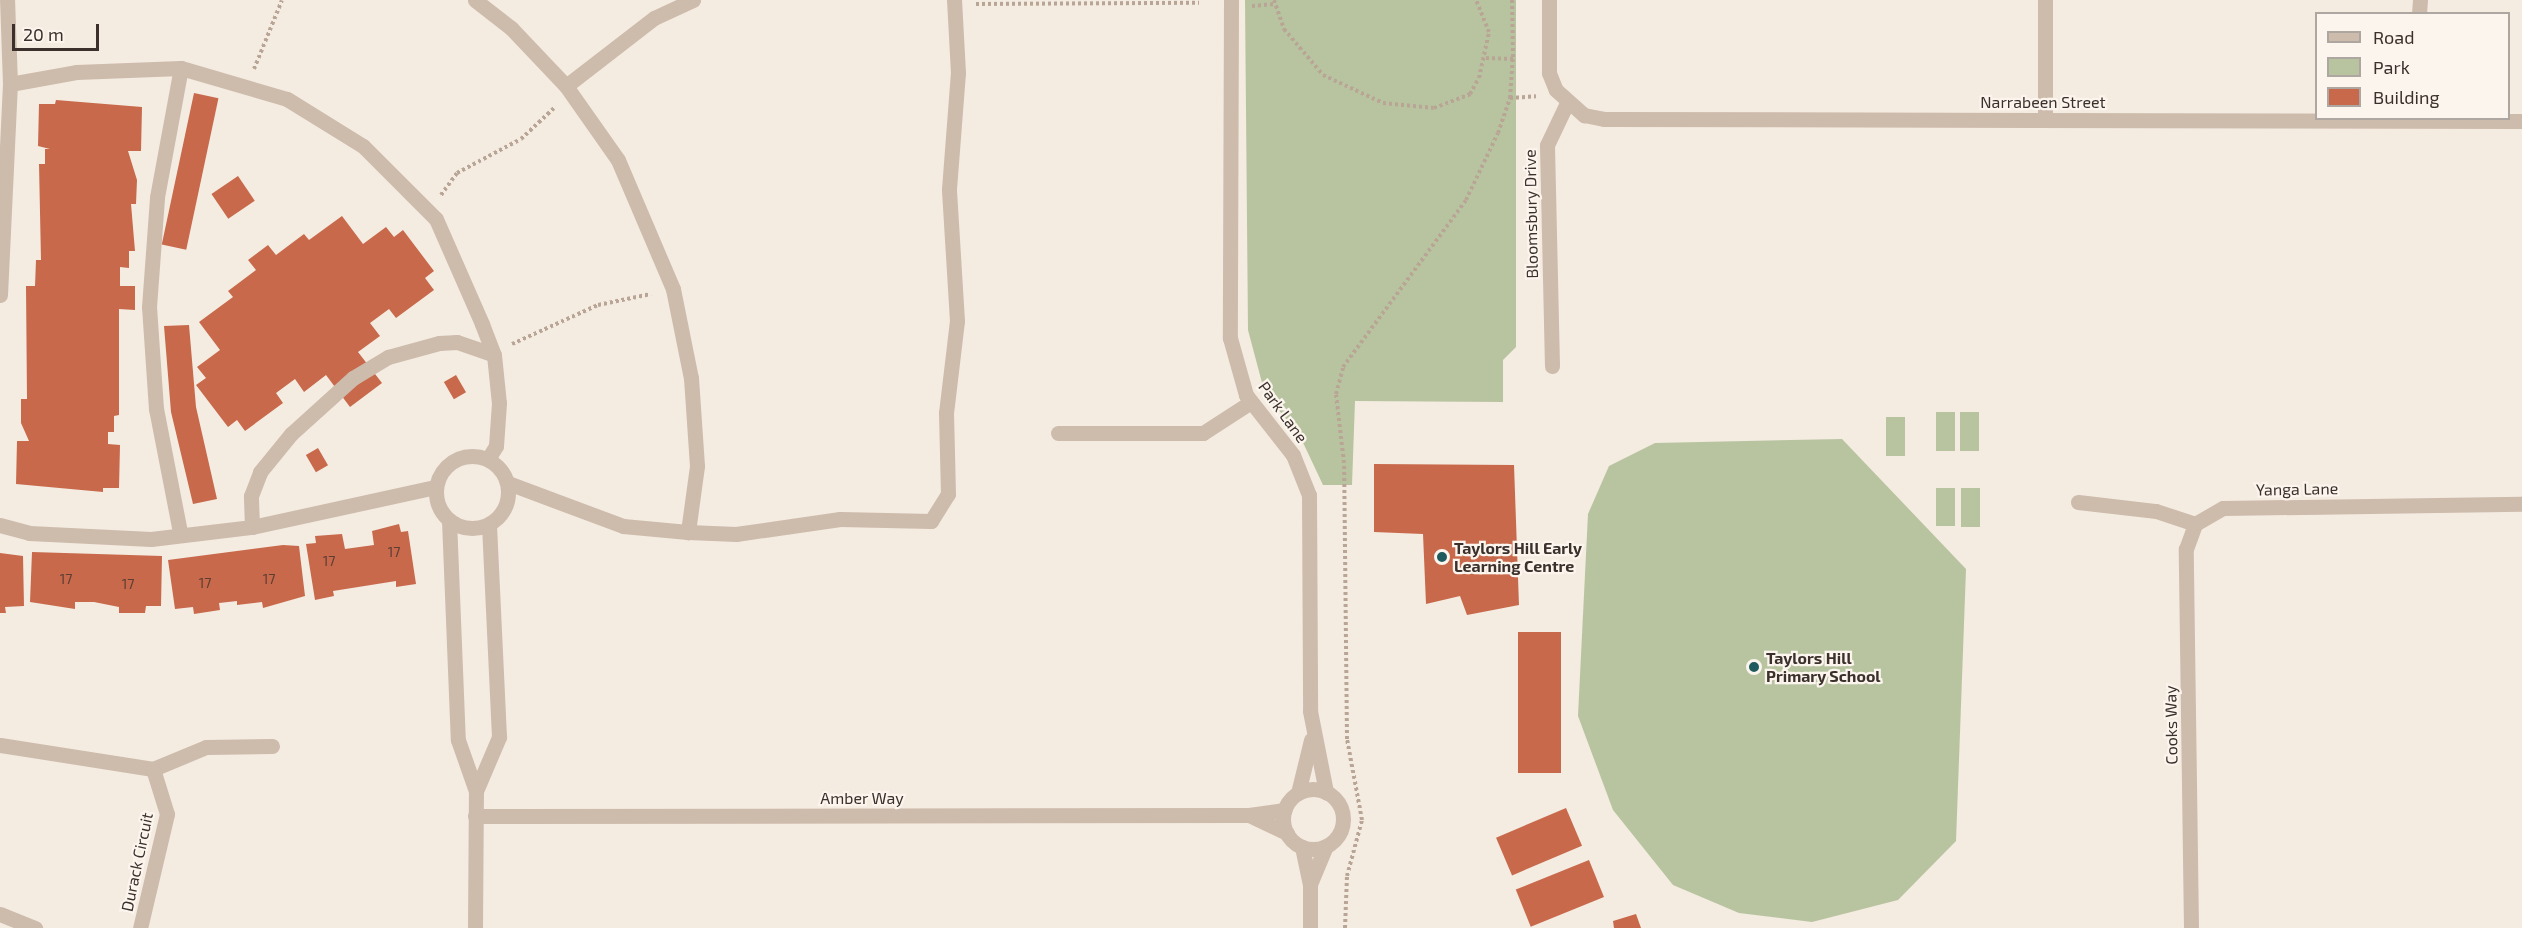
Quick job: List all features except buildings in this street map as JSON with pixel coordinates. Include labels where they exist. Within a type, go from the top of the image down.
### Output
[{"type":"street","points":[[0,295],[7,87],[7,0]]},
{"type":"street","points":[[475,0],[511,28],[569,89],[618,159],[673,289],[691,378],[698,466],[688,532]]},
{"type":"street","points":[[569,89],[654,18],[693,0]]},
{"type":"street","name":"Park Lane","points":[[1231,0],[1230,338],[1251,402],[1293,455],[1309,495],[1312,737],[1326,792]]},
{"type":"street","points":[[1549,0],[1549,73],[1567,104]]},
{"type":"street","points":[[2044,0],[2045,120]]},
{"type":"street","points":[[488,459],[508,483],[623,526],[736,534],[840,519],[931,521],[948,494],[946,412],[957,321],[949,189],[958,73],[954,2]]},
{"type":"street","points":[[7,87],[76,72],[181,68],[252,87],[333,124],[396,175],[436,219],[494,356],[498,422],[496,446],[488,459]]},
{"type":"street","points":[[180,532],[156,409],[149,307],[157,197],[181,68]]},
{"type":"street","name":"Narrabeen Street","points":[[1567,104],[1604,119],[2522,121]]},
{"type":"street","name":"Bloomsbury Drive","points":[[1552,366],[1547,145],[1567,104]]},
{"type":"street","points":[[252,527],[251,496],[260,472],[291,434],[353,378],[388,357],[439,343],[457,342],[494,356]]},
{"type":"street","points":[[1058,433],[1203,433],[1251,402]]},
{"type":"street","points":[[0,525],[29,533],[151,539],[180,532],[252,527],[436,487],[455,460],[488,459]]},
{"type":"street","points":[[449,520],[469,528],[489,524],[506,507],[508,483]]},
{"type":"street","points":[[436,487],[449,520],[458,740],[476,791]]},
{"type":"street","points":[[2078,502],[2156,511],[2195,524]]},
{"type":"street","name":"Yanga Lane","points":[[2195,524],[2223,508],[2522,504]]},
{"type":"street","points":[[475,928],[476,791],[499,736],[489,524]]},
{"type":"street","name":"Cooks Way","points":[[2191,928],[2186,549],[2195,524]]},
{"type":"street","name":"Park Lane","points":[[1298,793],[1312,737]]},
{"type":"street","points":[[0,745],[153,769],[206,747],[272,746]]},
{"type":"street","name":"Durack Circuit","points":[[140,928],[167,814],[153,769]]},
{"type":"street","points":[[1310,884],[1326,846],[1342,822],[1339,804],[1326,792],[1298,793],[1285,810],[1287,833],[1302,847],[1310,884],[1310,928]]},
{"type":"street","name":"Amber Way","points":[[475,816],[1249,815],[1285,810]]},
{"type":"street","name":"Amber Way","points":[[1249,815],[1287,833]]},
{"type":"street","points":[[1302,847],[1326,846]]},
{"type":"street","points":[[0,914],[35,928]]},
{"type":"path","points":[[252,87],[258,53],[282,0]]},
{"type":"path","points":[[1274,0],[1284,29],[1323,75],[1383,103],[1448,105],[1470,94],[1486,58],[1489,32],[1476,0]]},
{"type":"path","points":[[1345,928],[1347,876],[1362,820],[1347,739],[1344,463],[1336,394],[1343,367],[1466,200],[1510,98],[1513,59],[1512,0]]},
{"type":"path","points":[[954,2],[1199,3]]},
{"type":"path","points":[[1486,58],[1513,59]]},
{"type":"path","points":[[436,219],[438,200],[457,173],[520,139],[569,89]]},
{"type":"path","points":[[494,356],[598,305],[673,289]]},
{"type":"green space","points":[[1245,0],[1516,0],[1516,347],[1503,360],[1503,402],[1355,401],[1352,485],[1323,485],[1299,434],[1265,394],[1248,330]]},
{"type":"green space","points":[[1936,412],[1955,412],[1955,451],[1936,451]]},
{"type":"green space","points":[[1960,412],[1979,412],[1979,451],[1960,451]]},
{"type":"green space","points":[[1886,417],[1905,417],[1905,456],[1886,456]]},
{"type":"green space","points":[[1842,439],[1966,569],[1956,841],[1898,900],[1812,922],[1739,913],[1673,885],[1613,810],[1578,716],[1588,514],[1609,466],[1655,443]]},
{"type":"green space","points":[[1936,488],[1955,488],[1955,526],[1936,526]]},
{"type":"green space","points":[[1961,488],[1980,488],[1980,527],[1961,527]]},
{"type":"place","name":"Taylors Hill Early Learning Centre","points":[[1442,557]]},
{"type":"place","name":"Taylors Hill Primary School","points":[[1754,667]]}]
